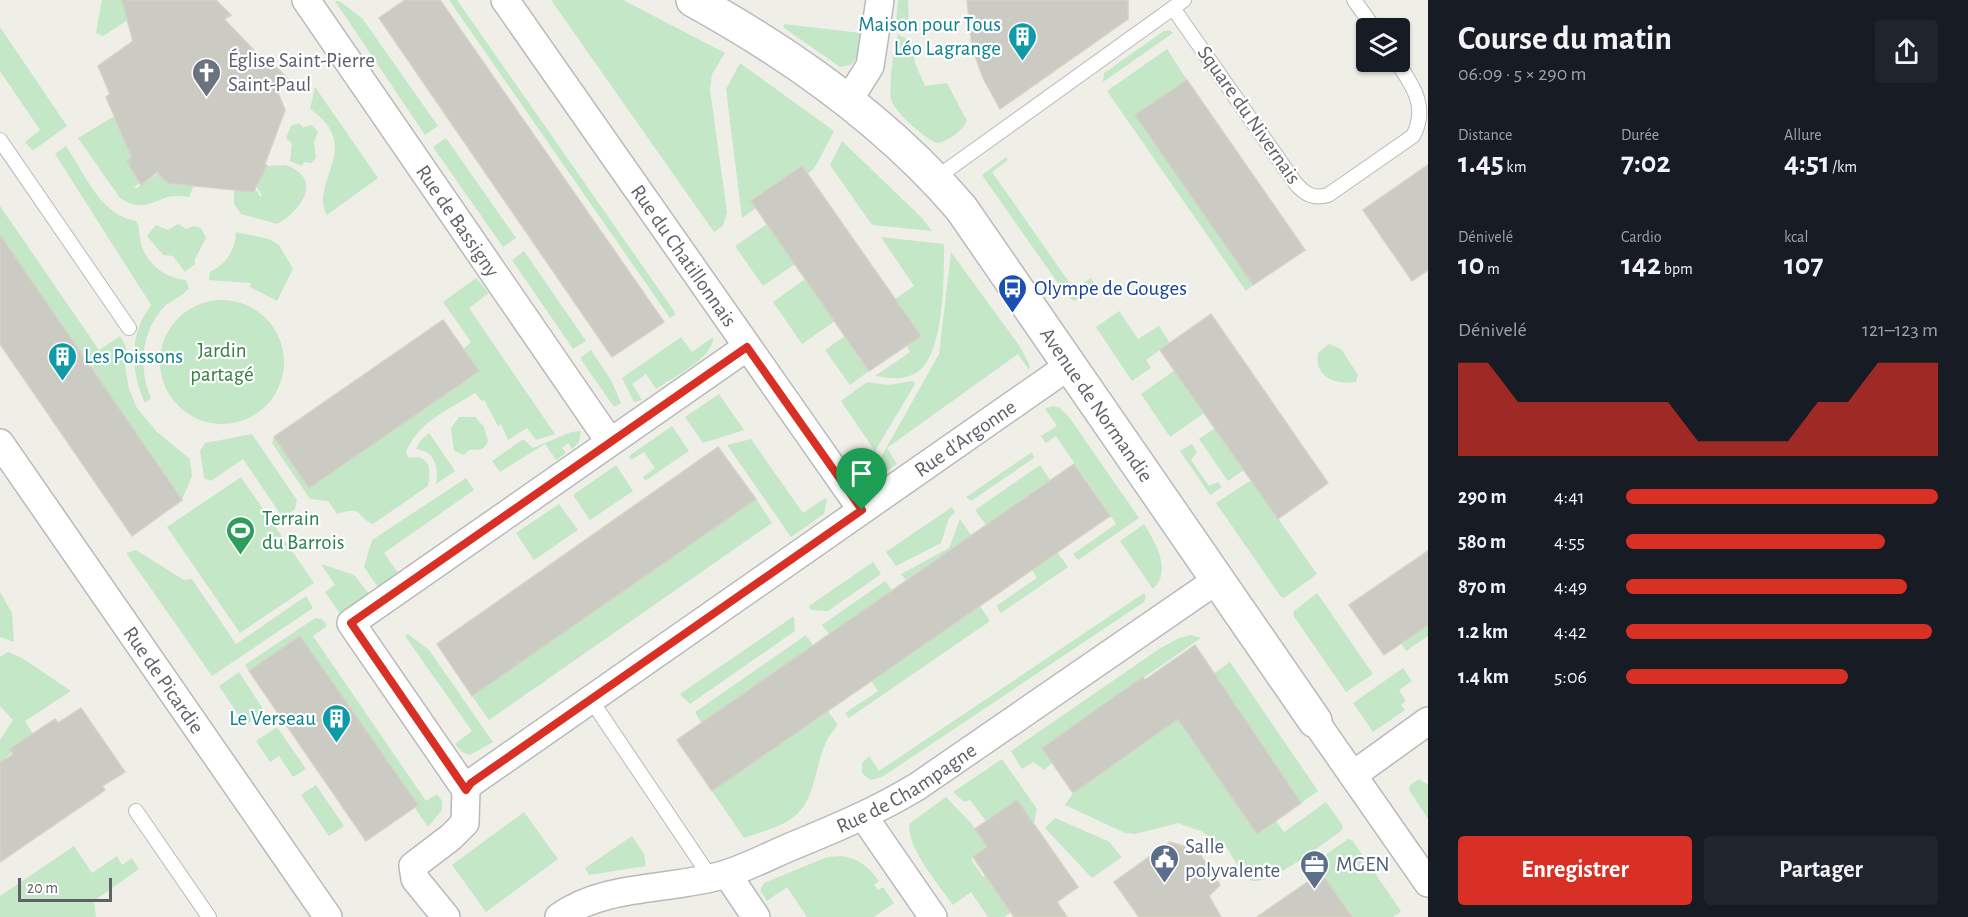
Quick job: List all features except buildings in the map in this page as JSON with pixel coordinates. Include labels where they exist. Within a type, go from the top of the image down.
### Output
[{"type":"main road","name":"Avenue de Normandie","points":[[693,0],[750,31],[848,100],[900,143],[936,178],[961,208],[1315,721]]},
{"type":"street","name":"Rue de Bassigny","points":[[306,0],[610,442]]},
{"type":"street","name":"Rue du Chatillonnais","points":[[505,0],[862,510]]},
{"type":"street","points":[[848,100],[870,66],[880,0]]},
{"type":"street","points":[[446,917],[415,879],[413,866],[451,837],[465,823],[466,790],[351,623],[747,347]]},
{"type":"street","name":"Rue d'Argonne","points":[[466,790],[471,783],[1070,366]]},
{"type":"street","name":"Rue de Picardie","points":[[0,442],[328,917]]},
{"type":"street","name":"Rue de Champagne","points":[[559,917],[577,905],[592,900],[719,876],[864,817],[918,786],[1217,580]]},
{"type":"street","name":"Avenue de Normandie","points":[[1315,721],[1428,883]]},
{"type":"street","points":[[1353,775],[1428,722]]},
{"type":"street","points":[[864,817],[933,917]]},
{"type":"street","points":[[719,876],[756,917]]},
{"type":"lane","points":[[1354,0],[1367,18]]},
{"type":"lane","name":"Square du Nivernais","points":[[936,178],[1179,4],[1296,184],[1308,195],[1318,198],[1328,195],[1405,142],[1424,124],[1426,108],[1403,72]]},
{"type":"lane","points":[[0,140],[129,328]]},
{"type":"lane","points":[[591,700],[719,876]]},
{"type":"lane","points":[[136,811],[209,917]]},
{"type":"green space","points":[[102,0],[122,0],[128,20],[103,36],[96,33]]},
{"type":"green space","points":[[449,0],[457,0],[676,314],[670,318]]},
{"type":"green space","points":[[551,0],[623,0],[725,53],[712,74],[710,90],[727,212],[723,226],[714,232]]},
{"type":"green space","points":[[898,0],[908,0],[909,25],[896,22]]},
{"type":"green space","points":[[335,1],[339,1],[362,18],[438,126],[425,135]]},
{"type":"green space","points":[[784,24],[861,33],[857,57],[851,65],[840,67],[784,28]]},
{"type":"green space","points":[[0,27],[67,126],[32,150],[25,142],[40,130],[0,71]]},
{"type":"green space","points":[[1169,30],[1173,33],[1103,82],[1104,73],[1164,31]]},
{"type":"green space","points":[[898,34],[911,42],[915,63],[925,86],[947,83],[967,121],[955,135],[947,140],[938,143],[926,137],[904,118],[893,104],[891,76]]},
{"type":"green space","points":[[1167,49],[1187,80],[1135,115],[1253,285],[1246,291],[1107,91]]},
{"type":"green space","points":[[740,63],[834,131],[814,169],[807,174],[802,166],[751,201],[756,208],[742,218],[726,89]]},
{"type":"green space","points":[[315,87],[378,178],[327,215],[323,202],[324,189],[335,150],[333,137],[326,123],[310,109]]},
{"type":"green space","points":[[116,115],[151,116],[123,136],[141,152],[128,161],[163,165],[133,188],[137,188],[166,168],[170,184],[200,170],[189,197],[171,196],[142,205],[132,204],[120,198],[78,138]]},
{"type":"green space","points":[[299,123],[303,127],[312,125],[318,132],[314,142],[316,158],[311,163],[304,162],[302,166],[290,161],[292,144],[286,138],[291,126]]},
{"type":"green space","points":[[446,138],[516,238],[503,247],[433,147]]},
{"type":"green space","points":[[842,141],[921,217],[932,231],[872,225],[830,165]]},
{"type":"green space","points":[[66,146],[103,202],[123,217],[136,221],[144,251],[152,263],[164,273],[186,280],[189,288],[166,305],[151,325],[143,362],[151,398],[145,403],[137,378],[134,352],[139,328],[151,305],[55,154]]},
{"type":"green space","points":[[1006,157],[1008,160],[992,172],[1074,289],[1091,278],[1094,283],[1093,288],[1074,301],[1067,296],[982,175]]},
{"type":"green space","points":[[285,165],[297,171],[304,178],[306,186],[301,203],[294,211],[277,224],[241,214],[234,204],[234,175],[255,188],[260,196],[262,195],[249,176],[267,166]]},
{"type":"green space","points":[[0,206],[99,350],[120,336],[126,347],[125,366],[129,389],[137,408],[157,432],[190,459],[192,476],[182,500],[0,235]]},
{"type":"green space","points":[[178,224],[186,229],[194,226],[201,228],[206,238],[195,259],[195,264],[185,272],[173,256],[163,255],[147,236],[156,225],[168,230]]},
{"type":"green space","points":[[767,224],[795,264],[763,286],[735,246]]},
{"type":"green space","points":[[236,232],[269,239],[279,245],[293,269],[277,301],[250,287],[251,283],[209,280],[210,272],[229,256]]},
{"type":"green space","points":[[881,237],[944,244],[941,314],[933,350],[926,364],[916,373],[901,378],[875,376],[910,352],[907,346],[921,336],[895,299],[914,286]]},
{"type":"green space","points":[[524,251],[586,341],[573,349],[512,260]]},
{"type":"green space","points":[[951,252],[1019,345],[1030,366],[1029,370],[1018,354],[887,448],[897,464],[877,478],[862,479],[880,459],[939,354]]},
{"type":"green space","points":[[476,278],[489,293],[469,308],[555,434],[536,440],[527,428],[508,440],[501,424],[498,426],[484,400],[482,401],[475,393],[435,418],[417,433],[406,453],[409,458],[419,457],[428,465],[428,486],[373,524],[356,511],[337,514],[328,501],[310,499],[272,443],[274,437],[309,488],[478,371],[463,349],[471,342],[443,302]]},
{"type":"green space","points":[[805,279],[835,321],[802,344],[773,302]]},
{"type":"green space","name":"Jardin partagé","points":[[222,300],[246,305],[266,318],[279,338],[284,362],[279,386],[266,406],[246,419],[222,424],[198,419],[178,406],[165,386],[160,362],[165,338],[178,318],[198,305]]},
{"type":"green space","points":[[1119,311],[1138,339],[1159,326],[1170,343],[1146,360],[1151,368],[1132,381],[1096,327]]},
{"type":"green space","points":[[845,336],[869,371],[850,385],[825,350]]},
{"type":"green space","points":[[681,337],[692,352],[713,337],[712,345],[700,359],[656,389],[646,374],[632,384],[642,400],[634,402],[622,378]]},
{"type":"green space","points":[[1329,344],[1341,349],[1358,375],[1356,382],[1341,382],[1323,374],[1319,368],[1318,353]]},
{"type":"green space","points":[[591,350],[611,380],[621,403],[614,407],[580,358]]},
{"type":"green space","points":[[1175,370],[1204,413],[1170,437],[1141,394]]},
{"type":"green space","points":[[913,381],[915,384],[875,451],[841,401],[867,382],[888,385]]},
{"type":"green space","points":[[719,394],[744,430],[703,443],[685,417]]},
{"type":"green space","points":[[1052,406],[1060,408],[1069,417],[1139,518],[1078,560],[1073,554],[1116,524],[1056,436],[1046,443],[1041,436],[1057,426],[1045,409]]},
{"type":"green space","points":[[459,417],[475,417],[484,427],[488,441],[485,447],[469,450],[464,455],[454,451],[451,428]]},
{"type":"green space","points":[[672,426],[689,451],[645,481],[643,477],[655,468],[644,452],[631,460],[629,456]]},
{"type":"green space","points":[[1215,428],[1244,470],[1228,481],[1199,439]]},
{"type":"green space","points":[[581,431],[579,442],[572,449],[568,443],[562,448],[566,453],[556,460],[545,444],[500,472],[492,461],[523,439],[533,448],[571,432]]},
{"type":"green space","points":[[429,433],[455,471],[436,484],[437,472],[434,461],[428,453],[416,449]]},
{"type":"green space","points":[[252,434],[297,500],[295,509],[283,518],[243,459],[211,481],[204,478],[200,451],[205,443]]},
{"type":"green space","points":[[751,439],[803,513],[825,498],[827,500],[824,514],[791,537],[727,445]]},
{"type":"green space","points":[[1192,444],[1197,452],[1191,460],[1209,486],[1218,482],[1222,487],[1210,495],[1180,451]]},
{"type":"green space","points":[[1032,452],[1034,458],[971,501],[966,497]]},
{"type":"green space","points":[[616,465],[633,491],[590,520],[573,495]]},
{"type":"green space","points":[[1040,465],[1050,480],[986,525],[975,510]]},
{"type":"green space","name":"Terrain du Barrois","points":[[241,477],[314,583],[240,633],[167,527]]},
{"type":"green space","points":[[466,478],[474,490],[384,553],[399,574],[379,589],[364,567],[372,540]]},
{"type":"green space","points":[[1251,480],[1317,574],[1284,598],[1281,597],[1216,503]]},
{"type":"green space","points":[[756,499],[772,523],[489,720],[472,696]]},
{"type":"green space","points":[[559,504],[578,530],[534,560],[516,533]]},
{"type":"green space","points":[[952,507],[955,512],[949,518],[941,543],[896,566],[886,552]]},
{"type":"green space","points":[[960,519],[971,535],[906,580],[901,574],[949,548]]},
{"type":"green space","points":[[1144,524],[1157,548],[1162,565],[1159,582],[1153,589],[1120,541]]},
{"type":"green space","points":[[136,550],[184,580],[192,579],[236,644],[306,596],[313,608],[212,676],[126,553]]},
{"type":"green space","points":[[1057,552],[1068,567],[1001,613],[996,606],[1037,578],[1032,570]]},
{"type":"green space","points":[[873,562],[881,574],[828,611],[811,610],[809,606]]},
{"type":"green space","points":[[321,564],[354,575],[370,595],[341,615],[325,592],[335,585]]},
{"type":"green space","points":[[885,581],[892,590],[829,634],[822,625]]},
{"type":"green space","points":[[0,592],[12,613],[14,642],[0,637]]},
{"type":"green space","points":[[1144,593],[1146,597],[1144,602],[882,777],[870,780],[862,773],[862,763],[869,756],[879,771]]},
{"type":"green space","points":[[1317,593],[1373,674],[1346,692],[1293,615],[1294,611]]},
{"type":"green space","points":[[980,606],[990,621],[849,718],[845,713],[878,691],[871,681]]},
{"type":"green space","points":[[794,616],[795,631],[690,704],[680,694]]},
{"type":"green space","points":[[315,618],[322,619],[327,626],[313,636],[426,801],[437,794],[442,801],[442,810],[428,827],[415,808],[418,805],[300,636],[249,671],[245,665]]},
{"type":"green space","points":[[1428,625],[1428,636],[1406,651],[1401,643]]},
{"type":"green space","points":[[408,634],[429,650],[493,742],[470,755],[462,752],[455,744],[472,731],[405,636]]},
{"type":"green space","points":[[806,635],[813,645],[701,723],[695,712]]},
{"type":"green space","points":[[1191,635],[1201,638],[1042,748],[1052,763],[1044,770],[1034,762],[1022,769],[1011,751],[1159,649],[1179,638]]},
{"type":"green space","points":[[8,652],[22,658],[71,691],[25,721],[33,734],[0,763],[0,740],[13,720],[0,706],[0,657]]},
{"type":"green space","points":[[1230,662],[1318,791],[1301,803],[1219,682],[1210,676]]},
{"type":"green space","points":[[1403,668],[1412,681],[1399,690],[1406,701],[1401,705],[1405,710],[1373,732],[1353,703]]},
{"type":"green space","points":[[239,672],[265,712],[245,725],[219,686]]},
{"type":"green space","points":[[828,711],[838,725],[824,747],[809,796],[803,807],[784,823],[744,838],[712,791]]},
{"type":"green space","points":[[1174,713],[1257,834],[1276,821],[1284,832],[1326,802],[1343,826],[1342,830],[1282,871],[1258,881],[1247,878],[1223,842],[1217,846],[1203,832],[1178,823],[1135,834],[1125,833],[1065,805],[1073,793],[1173,723]]},
{"type":"green space","points":[[277,727],[306,769],[293,777],[279,756],[270,762],[256,741]]},
{"type":"green space","points":[[1002,759],[1037,809],[1034,824],[1017,800],[986,821],[970,800],[964,802],[953,792]]},
{"type":"green space","points":[[1419,779],[1428,785],[1428,819],[1409,790],[1410,785]]},
{"type":"green space","points":[[316,785],[344,826],[329,836],[301,795]]},
{"type":"green space","points":[[946,797],[971,823],[987,847],[971,859],[983,877],[986,875],[1011,912],[1004,917],[988,917],[971,892],[953,905],[932,877],[912,842],[910,823]]},
{"type":"green space","points":[[524,812],[558,859],[486,912],[452,865]]},
{"type":"green space","points":[[1055,818],[1108,841],[1122,857],[1092,878],[1045,828]]},
{"type":"green space","points":[[632,836],[644,854],[646,866],[589,875],[585,868]]},
{"type":"green space","points":[[1348,839],[1352,840],[1401,911],[1393,917],[1352,917],[1321,873],[1319,874],[1314,863]]},
{"type":"green space","points":[[74,846],[92,873],[117,856],[122,865],[132,858],[139,869],[94,901],[96,917],[0,917],[0,896]]},
{"type":"green space","points":[[841,856],[858,861],[867,867],[879,881],[874,885],[878,890],[883,887],[894,903],[874,917],[807,917],[787,887],[767,901],[760,890],[764,883],[827,857]]},
{"type":"place","name":"Maison pour Tous Léo Lagrange","points":[[1022,62]]},
{"type":"place","name":"Église Saint-Pierre Saint-Paul","points":[[207,98]]},
{"type":"place","name":"Olympe de Gouges","points":[[1013,314]]},
{"type":"place","name":"Les Poissons","points":[[63,382]]},
{"type":"place","name":"Terrain du Barrois","points":[[241,556]]},
{"type":"place","name":"Le Verseau","points":[[337,744]]},
{"type":"place","name":"Salle polyvalente","points":[[1164,884]]},
{"type":"place","name":"MGEN","points":[[1315,890]]},
{"type":"route","points":[[747,347],[862,510],[471,783],[466,790],[351,623],[747,347]]}]
